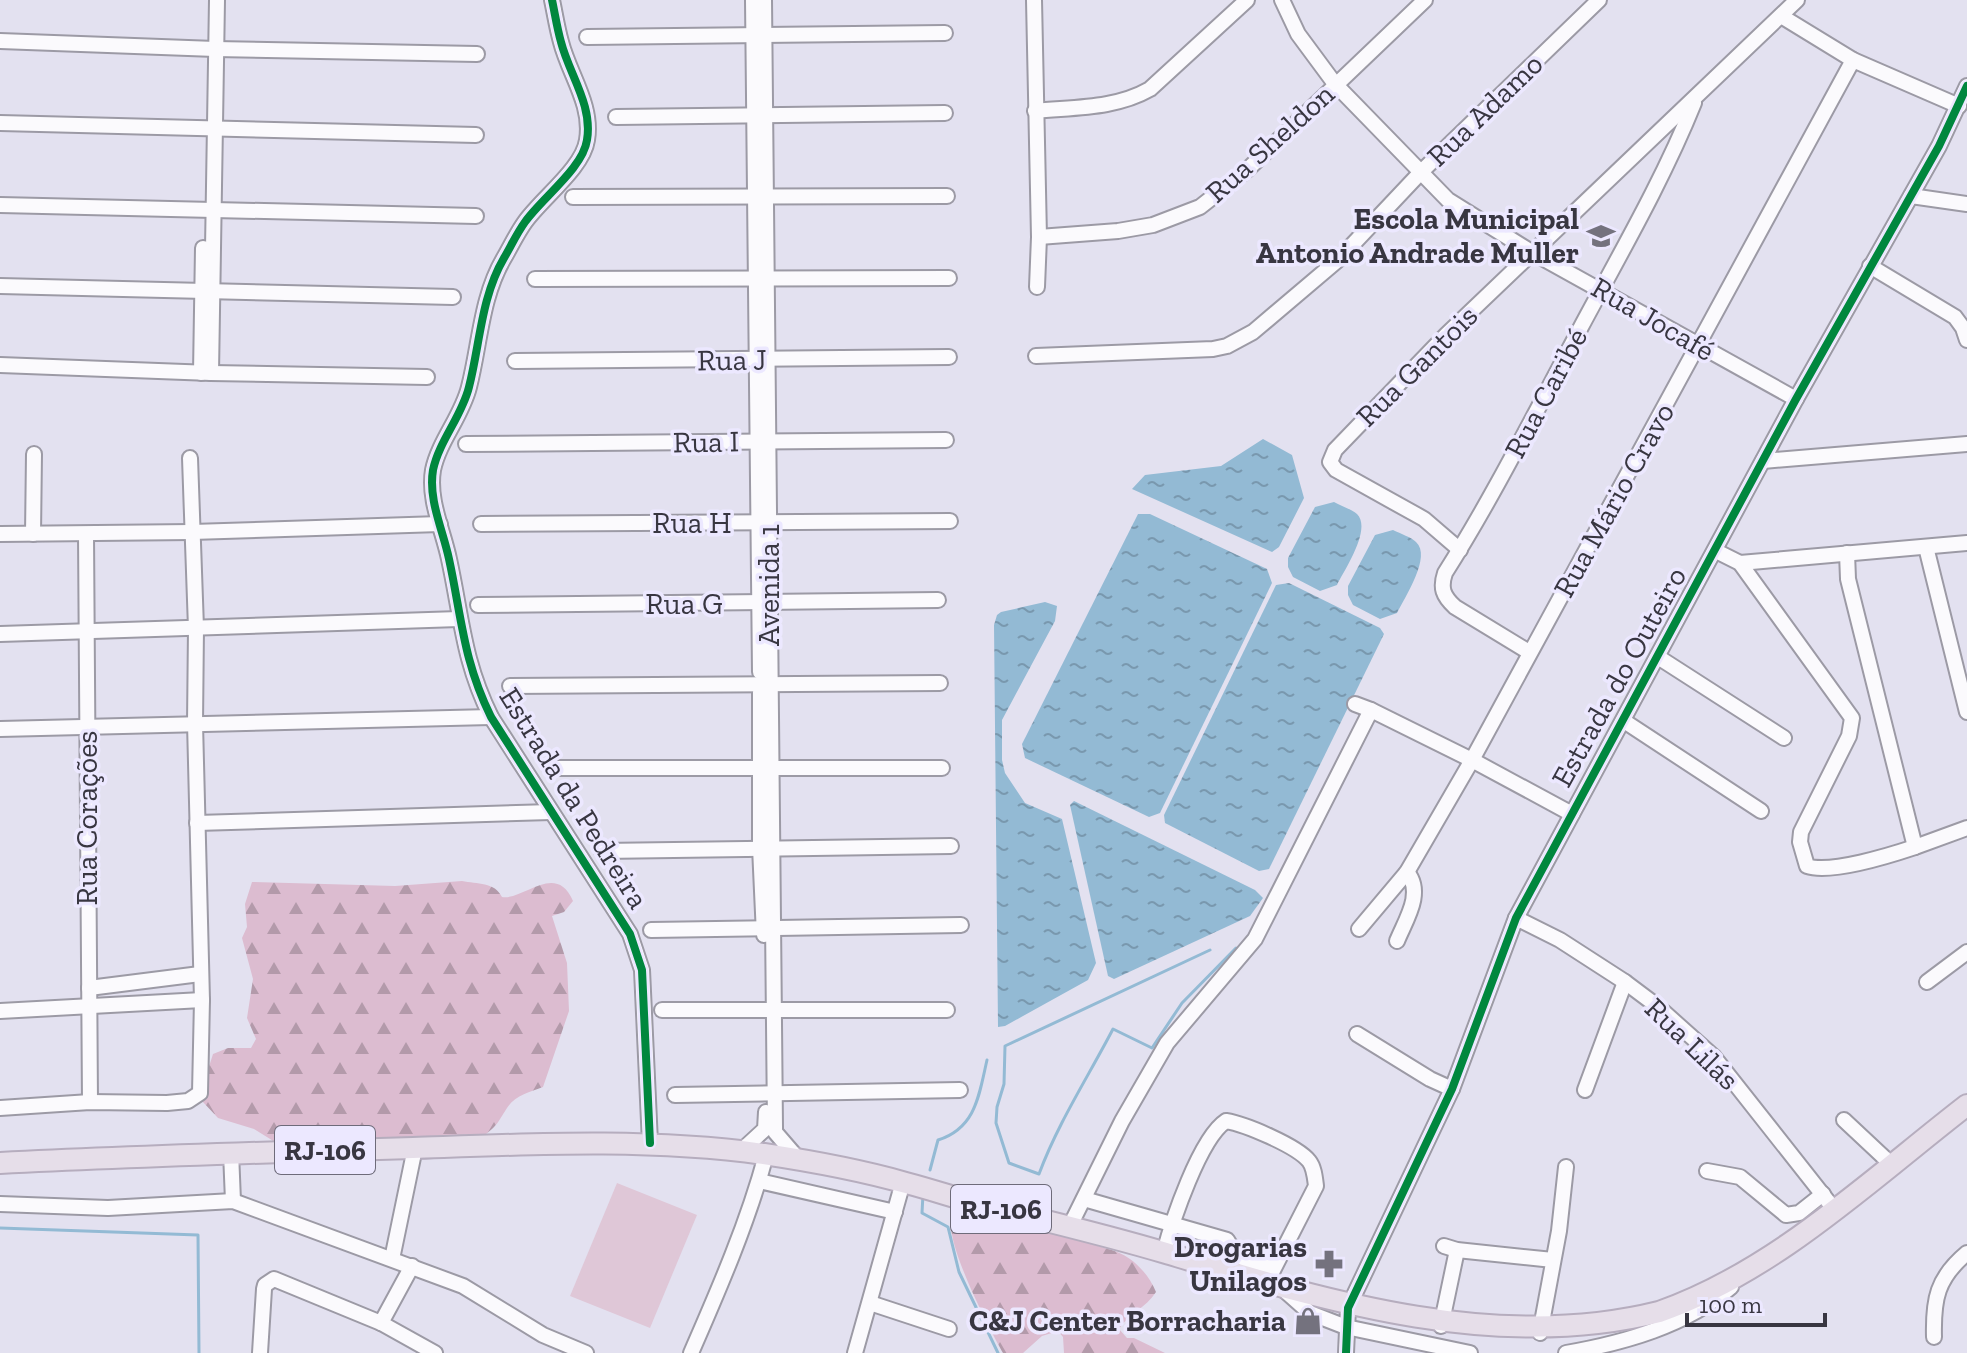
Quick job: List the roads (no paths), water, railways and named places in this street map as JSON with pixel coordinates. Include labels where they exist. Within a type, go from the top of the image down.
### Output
[{"type":"highway","name":"RJ-106","points":[[0,1163],[231,1152],[574,1142],[650,1143],[740,1152],[800,1161],[918,1186],[1274,1280],[1347,1318],[1477,1333],[1540,1334],[1598,1327],[1660,1311],[1746,1270],[1829,1202],[1891,1164],[1967,1105]]},
{"type":"street","points":[[207,0],[211,49]]},
{"type":"street","points":[[206,373],[208,128],[211,49],[217,0]]},
{"type":"street","name":"Estrada da Pedreira","points":[[552,0],[561,43],[582,96],[587,143],[577,164],[525,222],[499,267],[485,308],[469,388],[436,459],[432,495],[476,686],[491,717],[630,934],[636,950],[642,970],[650,1143]]},
{"type":"street","name":"Avenida 1","points":[[753,0],[759,34]]},
{"type":"street","name":"Avenida 1","points":[[764,0],[759,34],[765,847],[770,1092],[775,1132],[800,1161]]},
{"type":"street","points":[[1034,0],[1039,237],[1037,287]]},
{"type":"street","points":[[1035,111],[1120,103],[1135,98],[1150,89],[1247,0]]},
{"type":"street","name":"Rua Jocafé","points":[[1282,0],[1298,34],[1335,84],[1448,200],[1533,253],[1796,399]]},
{"type":"street","name":"Rua Sheldon","points":[[1039,237],[1153,225],[1200,207],[1247,170],[1425,0]]},
{"type":"street","name":"Rua Adamo","points":[[1036,356],[1213,349],[1240,340],[1338,260],[1421,172],[1599,0]]},
{"type":"street","name":"Rua Gantois","points":[[1460,550],[1424,519],[1336,470],[1330,462],[1335,450],[1411,370],[1797,0]]},
{"type":"street","points":[[1781,16],[1853,60],[1959,106]]},
{"type":"street","points":[[587,37],[945,33]]},
{"type":"street","points":[[0,41],[477,54]]},
{"type":"street","name":"Rua Mário Cravo","points":[[1359,929],[1407,872],[1472,760],[1853,60]]},
{"type":"street","name":"Estrada do Outeiro","points":[[1347,1318],[1452,1089],[1516,918],[1796,399],[1911,196],[1967,86]]},
{"type":"street","name":"Rua Caribé","points":[[1529,652],[1445,598],[1442,585],[1445,573],[1601,289],[1670,158],[1697,96]]},
{"type":"street","points":[[616,117],[945,113]]},
{"type":"street","points":[[0,123],[476,135]]},
{"type":"street","points":[[573,197],[947,196]]},
{"type":"street","points":[[1911,196],[1967,204]]},
{"type":"street","points":[[0,205],[476,216]]},
{"type":"street","points":[[1870,266],[1955,317],[1967,340]]},
{"type":"street","points":[[535,279],[949,278]]},
{"type":"street","points":[[0,286],[453,297]]},
{"type":"street","name":"Rua J","points":[[515,361],[949,357]]},
{"type":"street","points":[[0,365],[427,377]]},
{"type":"street","name":"Rua I","points":[[466,444],[946,440]]},
{"type":"street","points":[[1763,461],[1967,444]]},
{"type":"street","points":[[33,534],[34,454]]},
{"type":"street","points":[[0,1108],[90,1102],[188,1101],[197,1096],[201,1088],[196,628],[190,458]]},
{"type":"street","name":"Rua H","points":[[481,524],[950,521]]},
{"type":"street","points":[[0,534],[440,524]]},
{"type":"street","name":"Rua Corações","points":[[86,534],[90,1102]]},
{"type":"street","points":[[1740,563],[1967,543]]},
{"type":"street","points":[[1926,547],[1967,712]]},
{"type":"street","points":[[1716,551],[1740,563],[1852,718],[1849,736],[1801,832],[1800,842],[1807,866],[1833,867],[1915,847],[1967,828]]},
{"type":"street","points":[[1847,553],[1848,579],[1915,847]]},
{"type":"street","name":"Rua G","points":[[478,605],[938,600]]},
{"type":"street","points":[[0,634],[459,619]]},
{"type":"street","points":[[1658,657],[1784,738]]},
{"type":"street","points":[[510,686],[940,683]]},
{"type":"street","points":[[1355,704],[1472,760],[1572,814]]},
{"type":"street","points":[[1070,1226],[1122,1121],[1167,1043],[1255,939],[1371,710]]},
{"type":"street","points":[[0,729],[491,717]]},
{"type":"street","points":[[1624,721],[1761,811]]},
{"type":"street","points":[[552,768],[942,768]]},
{"type":"street","points":[[197,823],[551,812]]},
{"type":"street","points":[[602,851],[951,846]]},
{"type":"street","points":[[1397,941],[1414,898],[1414,882],[1407,872]]},
{"type":"street","name":"Rua Lilás","points":[[1516,918],[1560,940],[1625,982],[1714,1057],[1829,1202]]},
{"type":"street","points":[[651,930],[961,925]]},
{"type":"street","points":[[1927,982],[1967,952]]},
{"type":"street","points":[[89,988],[200,974]]},
{"type":"street","points":[[1585,1090],[1625,982]]},
{"type":"street","points":[[0,1011],[202,1000]]},
{"type":"street","points":[[662,1010],[947,1010]]},
{"type":"street","points":[[1357,1034],[1452,1089]]},
{"type":"street","points":[[675,1095],[960,1090]]},
{"type":"street","name":"Avenida 1","points":[[740,1152],[765,1129],[770,1092]]},
{"type":"street","points":[[1844,1120],[1891,1164]]},
{"type":"street","points":[[1084,1199],[1172,1223],[1227,1240],[1235,1253],[1274,1280],[1316,1186],[1309,1161],[1276,1140],[1236,1123],[1226,1121],[1218,1126],[1200,1157],[1172,1223],[1164,1253]]},
{"type":"street","points":[[392,1259],[415,1148]]},
{"type":"street","points":[[231,1152],[233,1201]]},
{"type":"street","points":[[691,1353],[759,1181],[766,1155]]},
{"type":"street","points":[[1540,1334],[1559,1231],[1566,1167]]},
{"type":"street","points":[[1707,1171],[1740,1177],[1786,1215],[1829,1202]]},
{"type":"street","points":[[759,1181],[895,1212]]},
{"type":"street","points":[[855,1353],[895,1212],[918,1186]]},
{"type":"street","points":[[0,1204],[108,1208],[233,1201],[463,1286],[543,1335],[578,1352]]},
{"type":"street","points":[[1441,1327],[1451,1248],[1553,1260]]},
{"type":"street","points":[[1934,1337],[1936,1295],[1949,1268],[1967,1253]]},
{"type":"street","points":[[381,1323],[412,1266]]},
{"type":"street","points":[[1566,1353],[1619,1343],[1686,1316],[1729,1290],[1746,1270]]},
{"type":"street","points":[[260,1353],[264,1289],[274,1279],[381,1323],[435,1353]]},
{"type":"street","points":[[870,1303],[949,1329]]},
{"type":"street","points":[[1346,1353],[1347,1318],[1452,1352],[1470,1353]]},
{"type":"street","points":[[543,1335],[560,1353]]},
{"type":"water","points":[[1263,439],[1292,455],[1304,498],[1279,547],[1272,552],[1132,489],[1145,475],[1221,466]]},
{"type":"water","points":[[1334,502],[1357,514],[1361,529],[1356,549],[1337,585],[1320,591],[1293,577],[1288,558],[1315,507]]},
{"type":"water","points":[[1138,514],[1150,514],[1267,569],[1272,583],[1160,813],[1149,817],[1025,758],[1022,744]]},
{"type":"water","points":[[1393,530],[1416,542],[1421,557],[1416,577],[1397,613],[1380,619],[1353,605],[1348,586],[1375,535]]},
{"type":"water","points":[[1289,583],[1380,628],[1384,634],[1269,869],[1259,871],[1165,823],[1164,815],[1276,585]]},
{"type":"water","points":[[1045,602],[1057,606],[1055,621],[1002,720],[1002,760],[1005,773],[1025,803],[1062,819],[1096,963],[1088,980],[998,1027],[994,625],[1001,612]]},
{"type":"water","points":[[1074,801],[1255,890],[1263,898],[1250,916],[1114,979],[1108,976],[1070,805]]},
{"type":"waterway","points":[[1210,950],[1005,1046],[1004,1084],[996,1123],[1009,1163],[1039,1174],[1064,1118],[1113,1029],[1152,1048],[1182,1003],[1236,948]]},
{"type":"waterway","points":[[930,1170],[938,1140],[961,1127],[974,1109],[987,1060]]},
{"type":"waterway","points":[[923,1194],[922,1213],[948,1227],[959,1272],[998,1353]]},
{"type":"waterway","points":[[0,1228],[198,1235],[199,1353]]},
{"type":"place","name":"Escola Municipal Antonio Andrade Muller","points":[[1601,236]]},
{"type":"place","name":"Drogarias Unilagos","points":[[1329,1264]]},
{"type":"place","name":"C&J Center Borracharia","points":[[1308,1321]]}]
